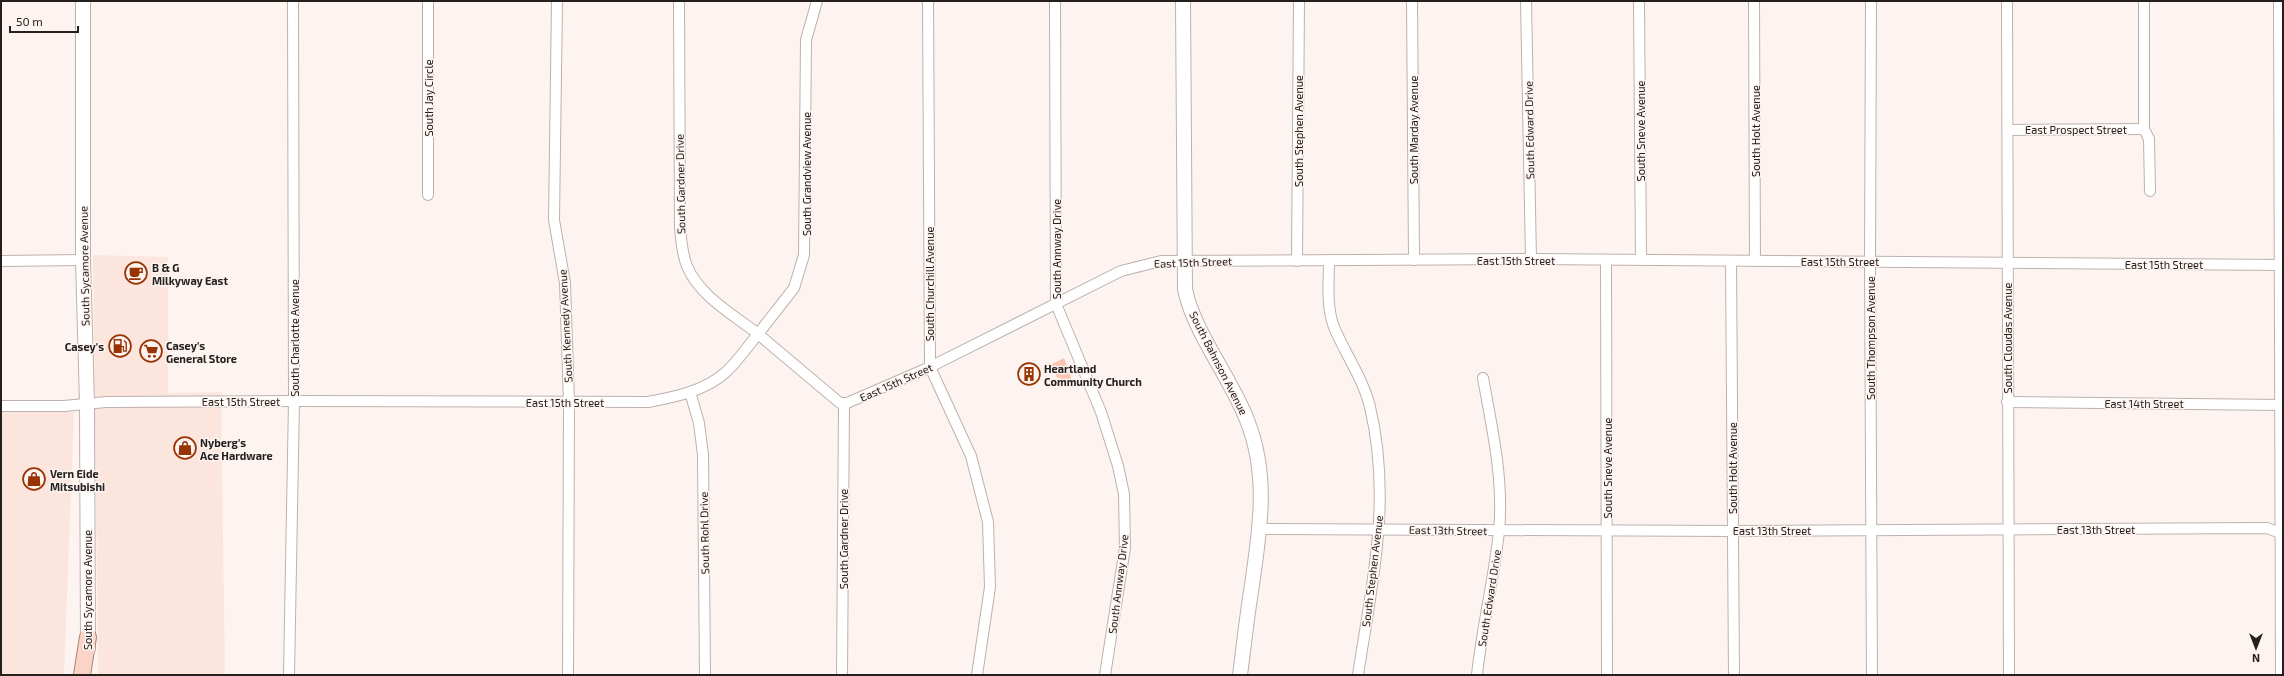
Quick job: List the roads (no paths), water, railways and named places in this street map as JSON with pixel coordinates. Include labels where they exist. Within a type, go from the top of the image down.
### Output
[{"type":"main road","points":[[82,675],[88,637]]},
{"type":"street","name":"South Sycamore Avenue","points":[[83,1],[83,260],[87,404],[88,675]]},
{"type":"street","name":"South Charlotte Avenue","points":[[289,675],[294,401],[293,1]]},
{"type":"street","name":"South Jay Circle","points":[[428,1],[428,195]]},
{"type":"street","name":"South Kennedy Avenue","points":[[557,1],[554,220],[564,283],[569,402],[568,675]]},
{"type":"street","name":"South Gardner Drive","points":[[679,1],[680,227],[682,247],[687,267],[703,290],[758,334]]},
{"type":"street","name":"South Grandview Avenue","points":[[758,334],[794,288],[804,255],[806,40],[817,1]]},
{"type":"street","name":"South Churchill Avenue","points":[[928,1],[930,367],[971,456],[988,522],[990,587],[977,675]]},
{"type":"street","name":"South Annway Drive","points":[[1055,1],[1056,304],[1101,412],[1118,466],[1124,494],[1125,548],[1105,675]]},
{"type":"street","name":"South Bahnson Avenue","points":[[1183,1],[1185,289],[1192,311],[1247,419],[1256,446],[1261,474],[1260,529],[1240,675]]},
{"type":"street","name":"South Stephen Avenue","points":[[1297,261],[1299,1]]},
{"type":"street","name":"South Marday Avenue","points":[[1412,1],[1414,260]]},
{"type":"street","name":"South Edward Drive","points":[[1526,1],[1531,259]]},
{"type":"street","name":"South Sneve Avenue","points":[[1639,1],[1641,260]]},
{"type":"street","name":"South Holt Avenue","points":[[1754,1],[1755,261]]},
{"type":"street","name":"South Thompson Avenue","points":[[1871,1],[1870,261],[1872,675]]},
{"type":"street","name":"South Cloudas Avenue","points":[[2007,1],[2009,130],[2007,402],[2009,675]]},
{"type":"street","points":[[2144,1],[2144,129],[2150,139],[2150,191]]},
{"type":"street","points":[[2281,1],[2283,675]]},
{"type":"street","name":"East Prospect Street","points":[[2009,130],[2144,129]]},
{"type":"street","name":"East 15th Street","points":[[844,403],[930,367],[1134,267],[1160,261],[1531,259],[2282,265]]},
{"type":"street","points":[[1,261],[83,260]]},
{"type":"street","name":"South Stephen Avenue","points":[[1329,260],[1329,310],[1334,326],[1351,358],[1368,399],[1377,443],[1380,478],[1380,529],[1358,675]]},
{"type":"street","name":"South Sneve Avenue","points":[[1606,260],[1607,675]]},
{"type":"street","name":"South Holt Avenue","points":[[1731,261],[1734,675]]},
{"type":"street","points":[[758,334],[840,403],[844,403]]},
{"type":"street","name":"East 15th Street","points":[[1,406],[87,404],[106,402],[648,402],[690,392],[714,380],[726,371],[758,334]]},
{"type":"street","name":"South Edward Drive","points":[[1477,675],[1499,531],[1499,474],[1484,378]]},
{"type":"street","name":"South Rohl Drive","points":[[690,392],[699,423],[703,456],[706,675]]},
{"type":"street","name":"East 14th Street","points":[[2007,402],[2282,405]]},
{"type":"street","name":"South Gardner Drive","points":[[842,675],[844,403]]},
{"type":"street","name":"East 13th Street","points":[[1260,529],[1732,531],[2268,528],[2283,534]]},
{"type":"place","name":"B & G Milkyway East","points":[[136,273]]},
{"type":"place","name":"Casey's","points":[[120,346]]},
{"type":"place","name":"Casey's General Store","points":[[151,351]]},
{"type":"place","name":"Heartland Community Church","points":[[1029,374]]},
{"type":"place","name":"Nyberg's Ace Hardware","points":[[185,448]]},
{"type":"place","name":"Vern Eide Mitsubishi","points":[[34,479]]}]
